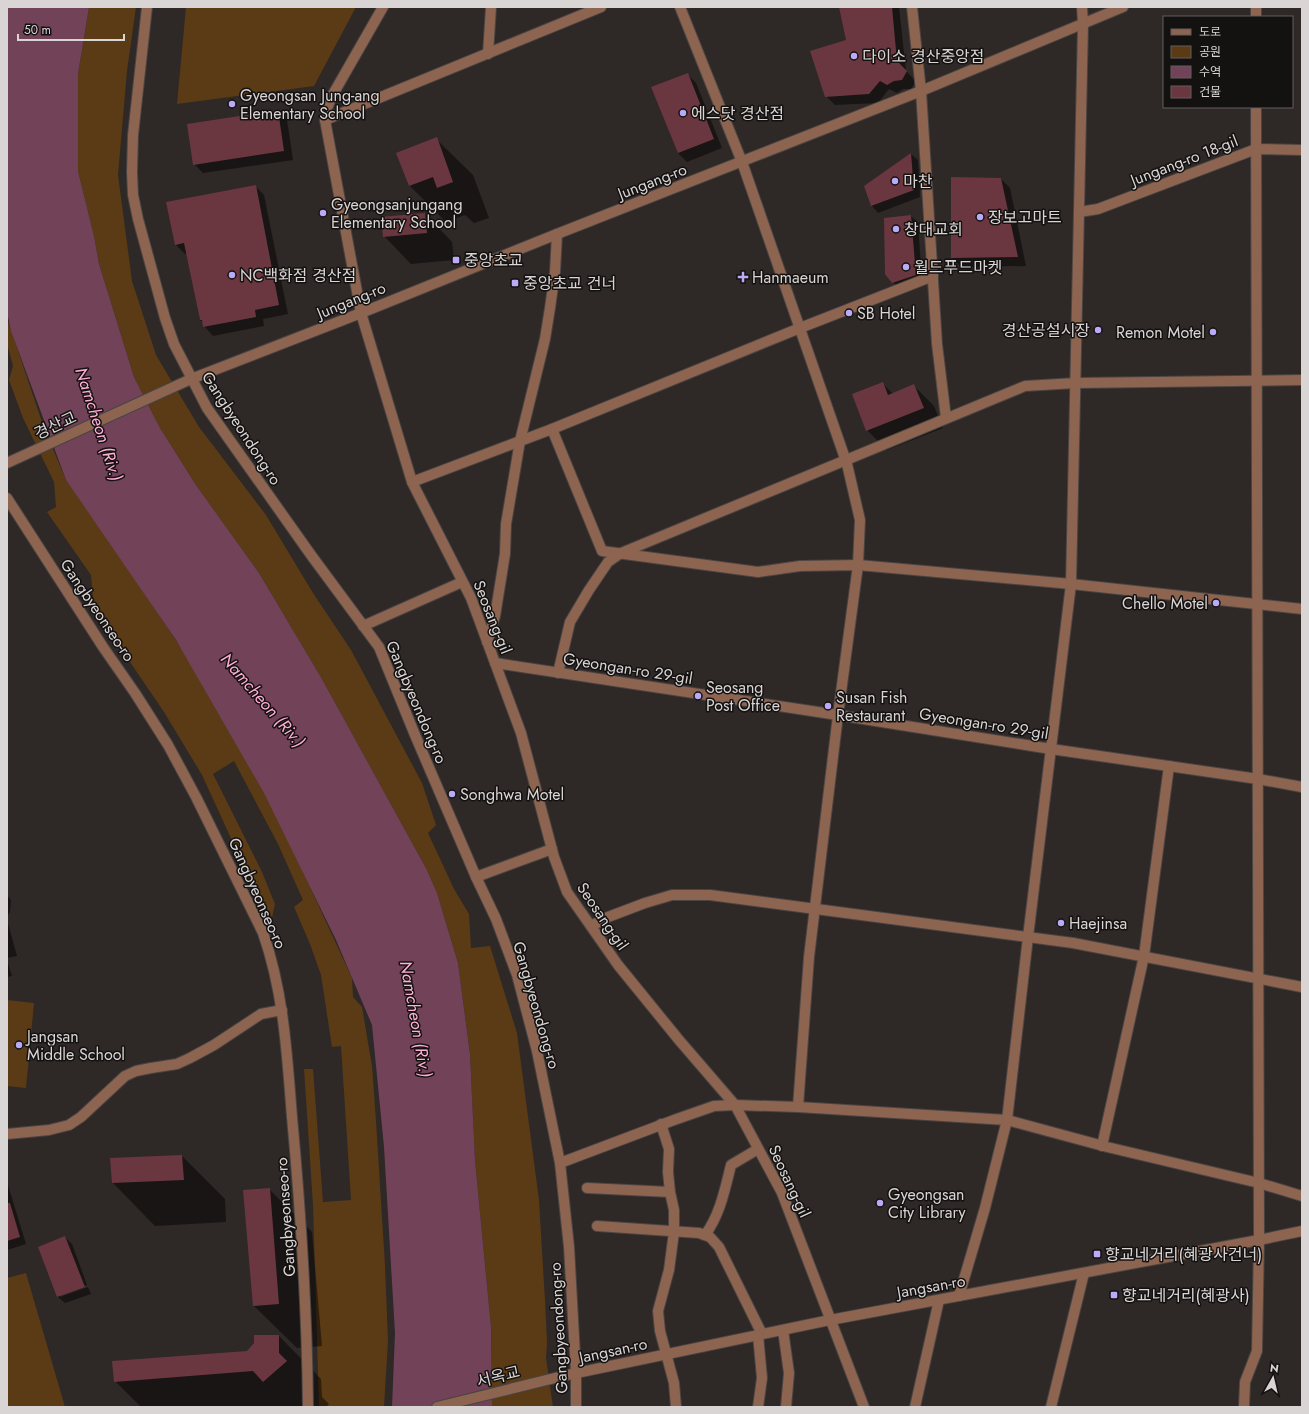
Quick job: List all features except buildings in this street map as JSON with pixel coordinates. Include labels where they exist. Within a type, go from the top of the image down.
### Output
[{"type":"street","name":"Gangbyeondong-ro","points":[[146,7],[133,135],[133,195],[138,219],[165,318],[174,344],[207,408],[254,476],[379,647],[414,735],[496,919],[517,975],[537,1051],[560,1163],[569,1247],[571,1374],[576,1407]]},
{"type":"street","points":[[383,7],[332,96],[326,111],[325,120],[601,7]]},
{"type":"street","points":[[488,54],[491,7]]},
{"type":"street","points":[[680,7],[742,162],[846,460],[860,520],[858,565],[838,715],[809,957],[798,1108]]},
{"type":"street","points":[[912,7],[921,91],[937,344],[946,418]]},
{"type":"street","points":[[959,1296],[985,1208],[1007,1120],[1071,584],[1083,24],[1082,7]]},
{"type":"street","name":"Jungang-ro","points":[[191,379],[921,91],[1123,7]]},
{"type":"street","points":[[1244,1407],[1245,1382],[1257,1351],[1259,1240],[1256,108]]},
{"type":"street","name":"Seosang-gil","points":[[325,120],[361,313],[412,482],[471,598],[521,733],[552,849],[567,892],[618,964],[679,1040],[735,1105],[782,1194],[864,1407]]},
{"type":"street","name":"Jungang-ro 18-gil","points":[[1079,212],[1098,209],[1256,149],[1302,150]]},
{"type":"street","points":[[487,642],[495,616],[504,554],[506,524],[520,441],[546,333],[555,272],[557,234]]},
{"type":"street","points":[[412,482],[552,429],[800,328],[933,276]]},
{"type":"street","name":"경산교","points":[[7,463],[191,379]]},
{"type":"street","points":[[558,673],[570,622],[608,562],[621,553],[1025,386],[1076,383],[1302,380]]},
{"type":"street","points":[[552,429],[602,551],[758,572],[800,566],[858,565],[1071,584],[1302,608]]},
{"type":"street","name":"Gangbyeonseo-ro","points":[[7,498],[168,745],[263,933],[274,971],[282,1010],[299,1198],[306,1310],[308,1407]]},
{"type":"street","points":[[363,626],[462,582]]},
{"type":"street","name":"Gyeongan-ro 29-gil","points":[[495,663],[1051,749],[1258,779],[1302,787]]},
{"type":"street","points":[[1102,1146],[1144,956],[1169,766]]},
{"type":"street","points":[[476,877],[552,849]]},
{"type":"street","points":[[591,926],[645,903],[672,895],[710,895],[1073,943],[1302,986]]},
{"type":"street","points":[[7,1134],[49,1130],[69,1125],[80,1118],[125,1076],[151,1068],[177,1064],[214,1045],[261,1014],[282,1010]]},
{"type":"street","points":[[560,1163],[661,1124],[714,1106],[735,1105],[1007,1120],[1102,1146],[1259,1183],[1302,1196]]},
{"type":"street","points":[[661,1124],[669,1149],[668,1172],[674,1210],[674,1232],[669,1270],[658,1311],[660,1331],[674,1383],[676,1407]]},
{"type":"street","points":[[705,1235],[712,1226],[721,1204],[731,1165],[758,1149]]},
{"type":"street","points":[[587,1188],[670,1192]]},
{"type":"street","points":[[597,1226],[699,1233],[710,1237],[719,1246],[760,1335],[762,1378],[758,1407]]},
{"type":"street","name":"Jangsan-ro","points":[[571,1374],[830,1320],[1302,1231]]},
{"type":"street","points":[[1051,1407],[1084,1273]]},
{"type":"street","points":[[915,1407],[939,1300]]},
{"type":"street","points":[[783,1330],[789,1373],[786,1407]]},
{"type":"street","name":"서옥교","points":[[437,1407],[571,1374]]},
{"type":"green space","points":[[89,7],[136,7],[127,71],[118,175],[132,281],[156,355],[199,427],[266,515],[313,593],[351,650],[422,783],[436,825],[428,833],[454,889],[469,914],[471,948],[490,946],[517,1033],[539,1200],[547,1342],[546,1358],[553,1407],[492,1407],[491,1327],[475,1160],[470,1054],[458,963],[437,893],[427,870],[322,679],[259,573],[196,485],[160,428],[134,377],[99,264],[94,236],[78,171],[78,74]]},
{"type":"green space","points":[[186,7],[356,7],[314,86],[177,104]]},
{"type":"green space","points":[[7,318],[43,425],[66,480],[125,564],[187,657],[238,742],[285,833],[352,978],[353,997],[362,1007],[372,1066],[385,1265],[388,1341],[384,1407],[319,1407],[313,1205],[304,1069],[313,1069],[323,1202],[351,1200],[341,1046],[332,1047],[321,975],[310,944],[294,907],[303,900],[278,844],[234,761],[213,774],[262,872],[275,904],[272,918],[241,860],[202,775],[164,712],[94,609],[91,575],[47,512],[56,507],[54,482],[23,418],[9,380],[13,366],[7,344]]},
{"type":"green space","points":[[7,1000],[34,1003],[26,1088],[7,1086]]},
{"type":"green space","points":[[26,1273],[65,1407],[7,1407],[7,1278]]},
{"type":"water","name":"Namcheon (Riv.)","points":[[7,7],[89,7],[78,74],[78,171],[94,236],[99,264],[134,377],[160,428],[196,485],[259,573],[322,679],[427,870],[437,893],[458,963],[470,1054],[475,1160],[491,1327],[492,1407],[392,1407],[395,1333],[384,1147],[372,1025],[336,940],[264,793],[176,640],[66,480],[11,331],[7,312]]},
{"type":"place","name":"다이소 경산중앙점","points":[[854,56]]},
{"type":"place","name":"Gyeongsan Jung-ang Elementary School","points":[[232,104]]},
{"type":"place","name":"에스닷 경산점","points":[[683,113]]},
{"type":"place","name":"마찬","points":[[895,181]]},
{"type":"place","name":"Gyeongsanjungang Elementary School","points":[[323,213]]},
{"type":"place","name":"장보고마트","points":[[980,217]]},
{"type":"place","name":"창대교회","points":[[896,229]]},
{"type":"place","name":"중앙초교","points":[[456,260]]},
{"type":"place","name":"월드푸드마켓","points":[[906,267]]},
{"type":"place","name":"NC백화점 경산점","points":[[232,275]]},
{"type":"place","name":"Hanmaeum","points":[[743,277]]},
{"type":"place","name":"중앙초교 건너","points":[[515,283]]},
{"type":"place","name":"SB Hotel","points":[[849,313]]},
{"type":"place","name":"경산공설시장","points":[[1098,330]]},
{"type":"place","name":"Remon Motel","points":[[1213,332]]},
{"type":"place","name":"Chello Motel","points":[[1216,603]]},
{"type":"place","name":"Seosang Post Office","points":[[698,696]]},
{"type":"place","name":"Susan Fish Restaurant","points":[[828,706]]},
{"type":"place","name":"Songhwa Motel","points":[[452,794]]},
{"type":"place","name":"Haejinsa","points":[[1061,923]]},
{"type":"place","name":"Jangsan Middle School","points":[[19,1045]]},
{"type":"place","name":"Gyeongsan City Library","points":[[880,1203]]},
{"type":"place","name":"향교네거리(혜광사건너)","points":[[1097,1254]]},
{"type":"place","name":"향교네거리(혜광사)","points":[[1114,1295]]}]
